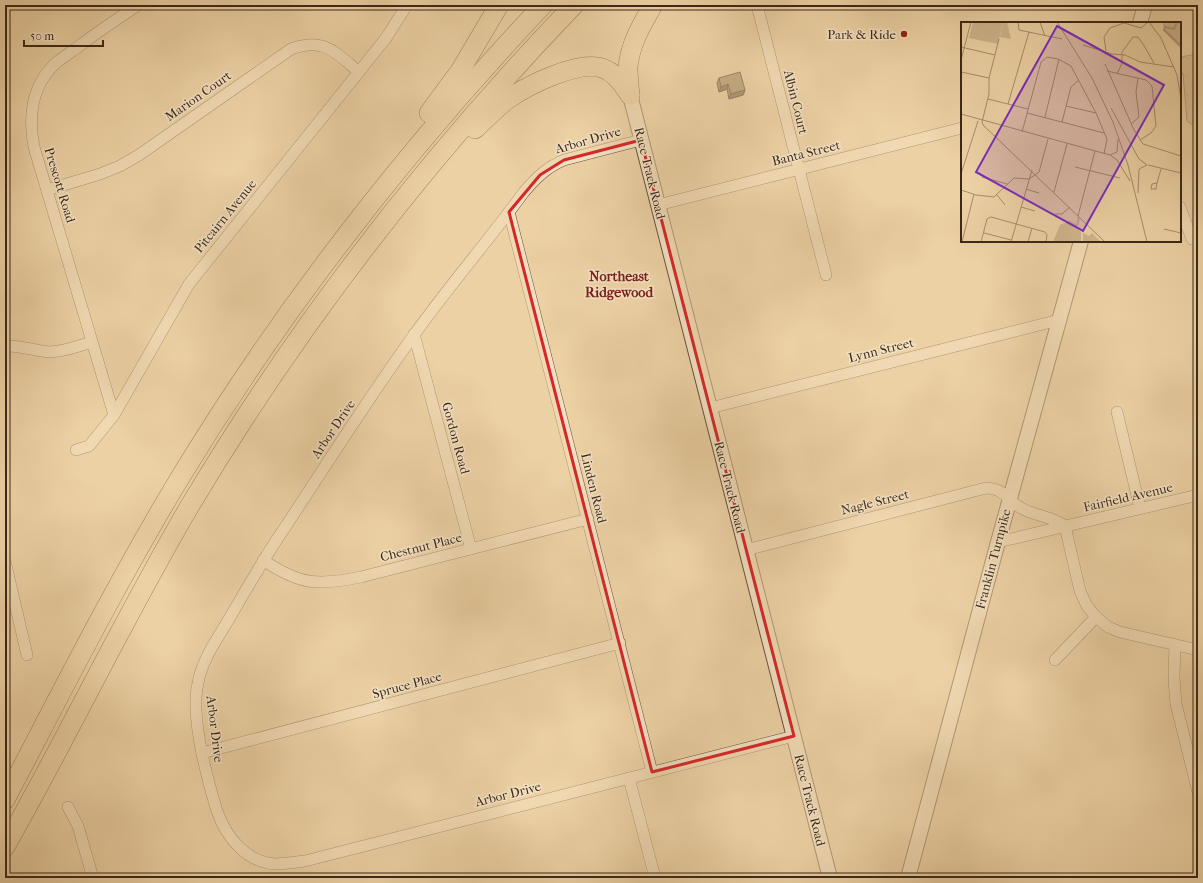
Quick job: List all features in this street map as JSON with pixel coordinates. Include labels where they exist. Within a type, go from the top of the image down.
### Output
[{"type":"highway","points":[[331,254],[379,173],[448,89],[472,52],[499,5]]},
{"type":"highway","points":[[5,800],[109,602],[169,497],[241,382],[331,254],[441,117],[543,5]]},
{"type":"highway","points":[[5,847],[142,589],[211,472],[271,379],[361,253],[420,178],[496,89],[574,5]]},
{"type":"highway","points":[[630,95],[628,66],[632,49],[639,31],[653,5]]},
{"type":"highway","points":[[420,178],[506,101],[545,80],[580,67],[595,66],[614,75],[630,95]]},
{"type":"street","name":"Prescott Road","points":[[114,415],[47,190],[31,132],[31,118],[33,102],[38,88],[46,74],[56,63],[138,5]]},
{"type":"street","name":"Pitcairn Avenue","points":[[76,450],[89,446],[114,415],[189,284],[386,38],[407,5]]},
{"type":"street","name":"Albin Court","points":[[757,5],[826,275]]},
{"type":"street","points":[[1140,22],[1145,5]]},
{"type":"street","name":"Marion Court","points":[[47,190],[100,174],[120,166],[139,155],[291,48],[312,44],[331,49],[359,72]]},
{"type":"street","name":"Race Track Road","points":[[630,95],[830,878]]},
{"type":"street","name":"Banta Street","points":[[658,205],[961,128]]},
{"type":"street","name":"Arbor Drive","points":[[641,140],[572,157],[555,164],[540,175],[509,212],[414,334],[263,560],[214,645],[198,682],[196,706],[202,753],[217,810],[227,831],[240,848],[248,854],[257,860],[275,864],[305,861],[794,736]]},
{"type":"street","points":[[1181,210],[1192,239]]},
{"type":"street","name":"Linden Road","points":[[509,212],[652,772]]},
{"type":"street","name":"Franklin Turnpike","points":[[908,878],[1009,499],[1081,242]]},
{"type":"street","name":"Lynn Street","points":[[710,408],[1059,320]]},
{"type":"street","name":"Gordon Road","points":[[414,334],[471,549]]},
{"type":"street","points":[[5,346],[15,346],[48,352],[60,351],[92,342]]},
{"type":"street","points":[[1117,412],[1140,508]]},
{"type":"street","name":"Nagle Street","points":[[746,550],[982,489],[1000,490],[1009,499]]},
{"type":"street","name":"Fairfield Avenue","points":[[998,542],[1198,495]]},
{"type":"street","points":[[1009,499],[1023,509],[1053,519],[1065,526],[1080,591],[1087,606],[1096,617],[1108,627],[1120,632],[1198,650]]},
{"type":"street","name":"Chestnut Place","points":[[263,560],[287,575],[300,580],[336,582],[361,577],[588,519]]},
{"type":"street","points":[[5,561],[27,655]]},
{"type":"street","points":[[1055,660],[1096,617]]},
{"type":"street","name":"Spruce Place","points":[[202,753],[620,643]]},
{"type":"street","points":[[1175,645],[1174,678],[1176,704],[1198,792]]},
{"type":"street","points":[[629,778],[655,878]]},
{"type":"street","points":[[68,807],[78,826],[93,878]]},
{"type":"highlighted area","points":[[641,140],[794,736],[652,772],[509,212],[540,175],[564,160]]},
{"type":"green space","points":[[1198,54],[1198,129],[1187,121],[1183,73],[1181,74],[1181,57]]},
{"type":"building","points":[[740,72],[745,90],[731,94],[728,84],[721,87],[719,78]]},
{"type":"place","name":"Park & Ride","points":[[904,34]]},
{"type":"district","name":"Northeast Ridgewood","points":[[619,284]]}]
